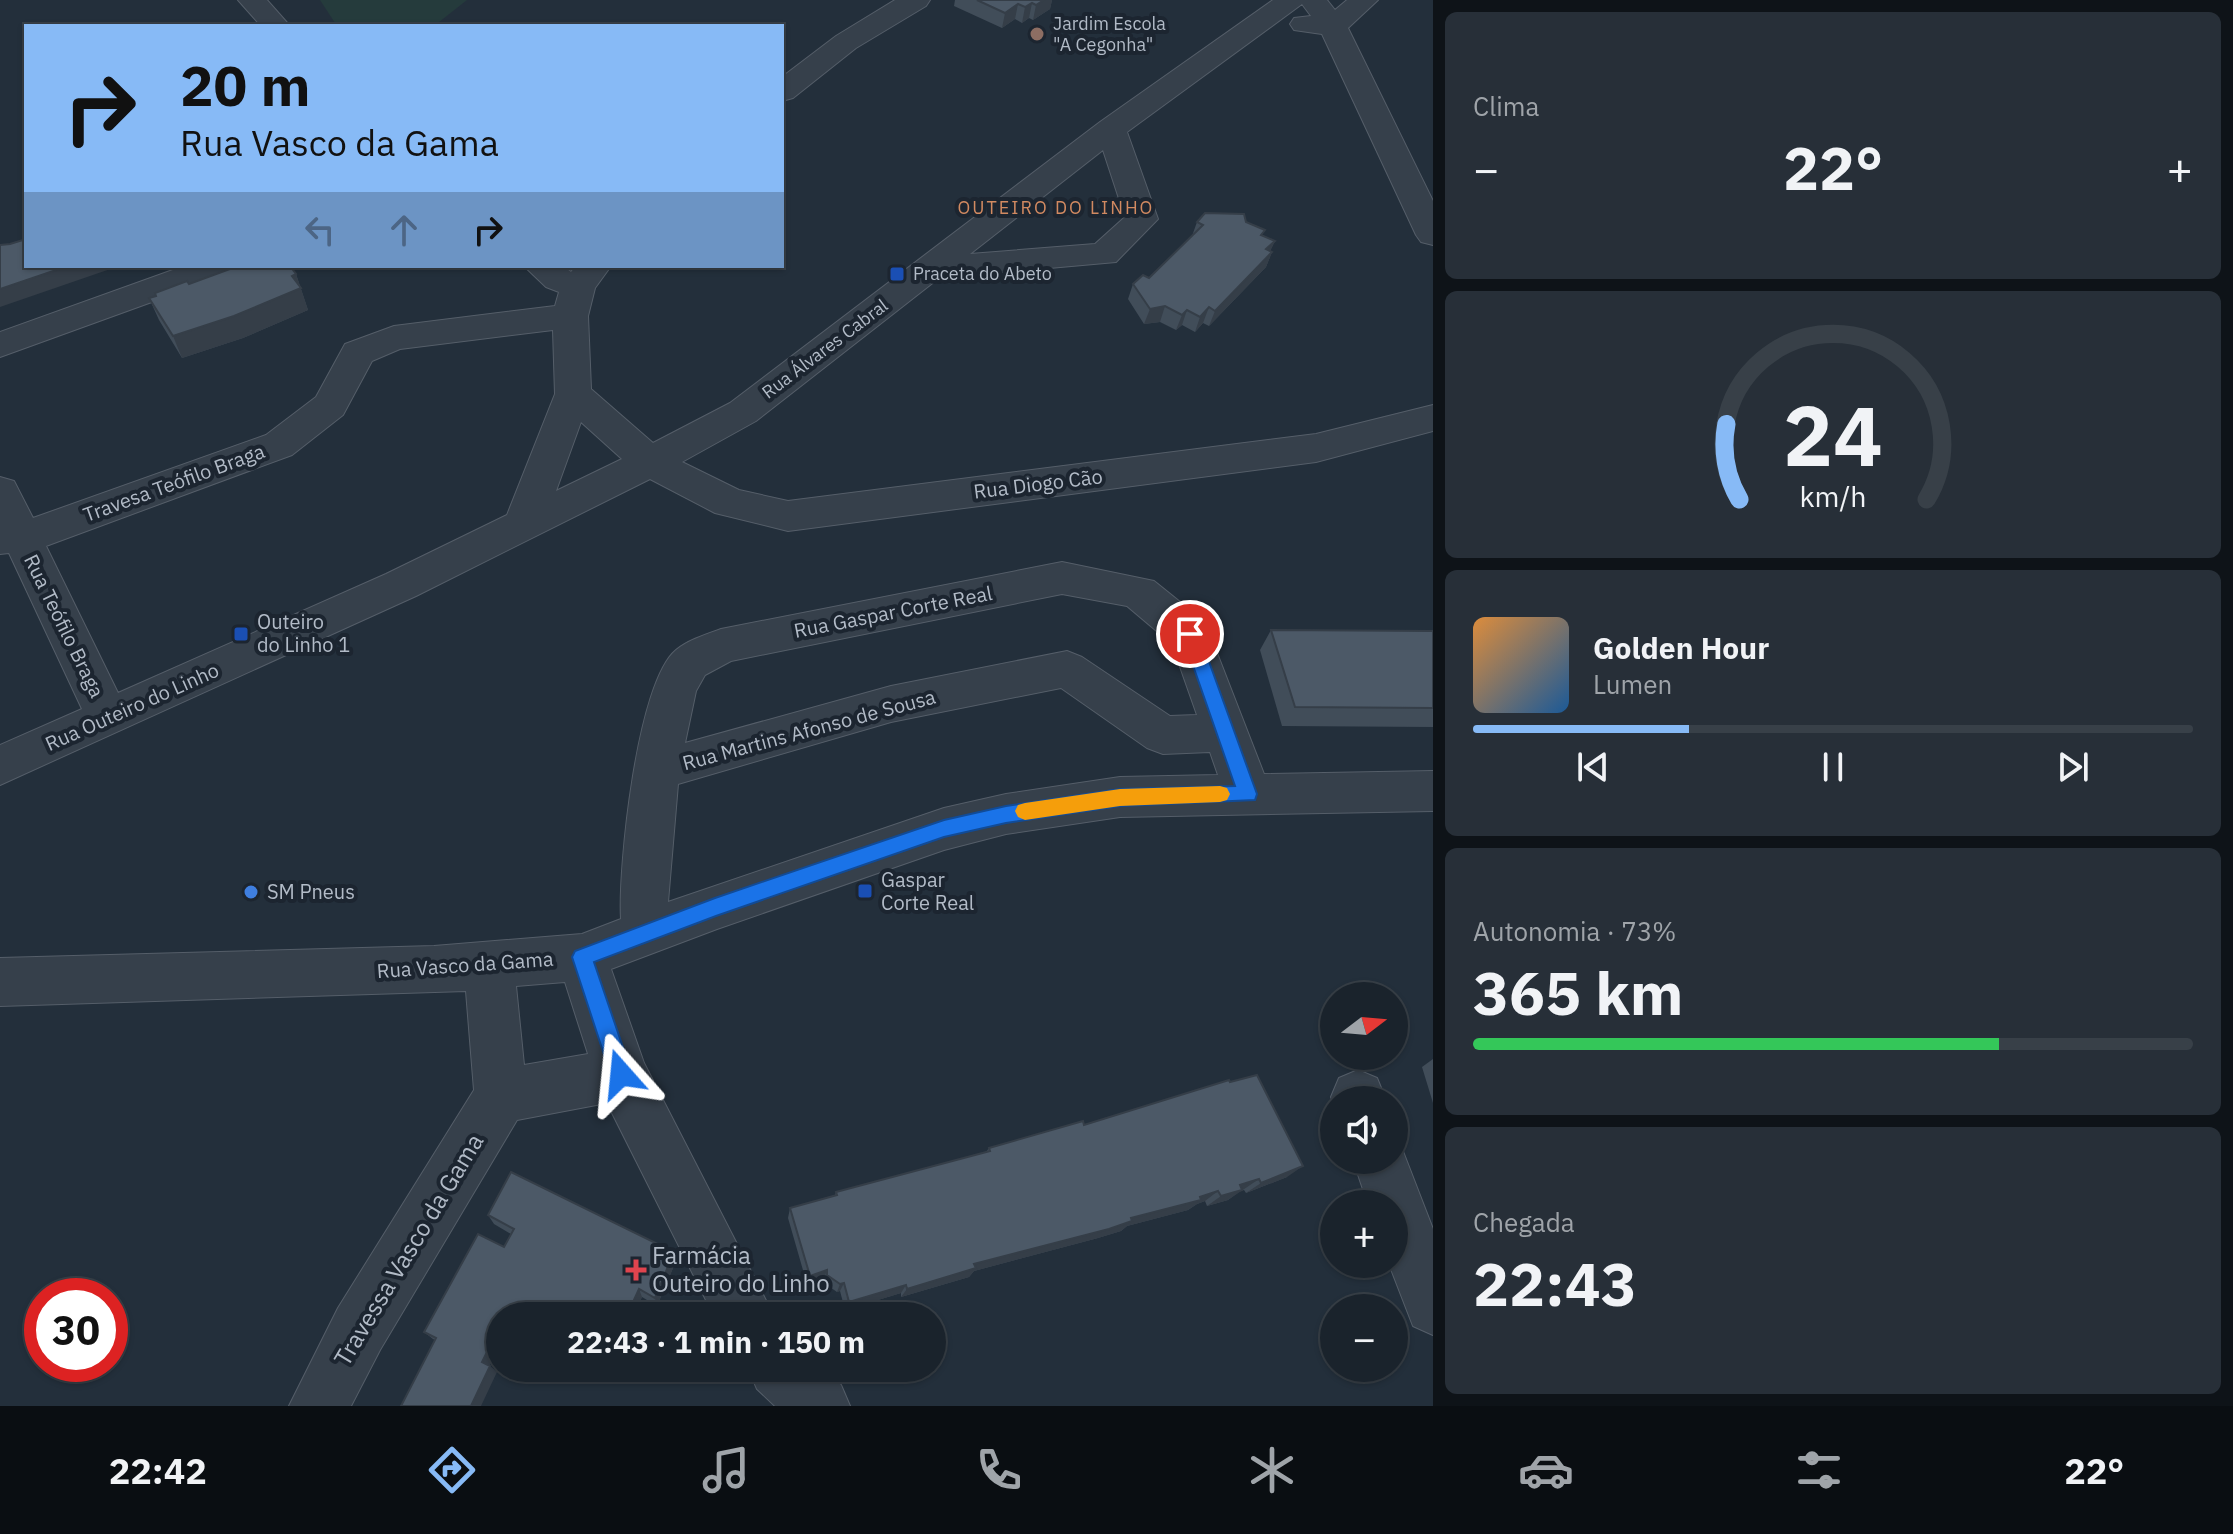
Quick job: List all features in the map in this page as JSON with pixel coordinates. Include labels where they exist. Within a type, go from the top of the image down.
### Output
[{"type":"street","points":[[252,0],[274,24]]},
{"type":"street","points":[[784,90],[867,25],[916,0]]},
{"type":"street","name":"Rua Álvares Cabral","points":[[524,523],[650,462],[743,412],[1111,129],[1291,0]]},
{"type":"street","points":[[1313,0],[1333,26],[1433,235]]},
{"type":"street","points":[[1261,23],[1333,26],[1364,0]]},
{"type":"street","points":[[930,268],[1104,254],[1142,219],[1111,129]]},
{"type":"street","points":[[0,345],[212,268]]},
{"type":"street","points":[[524,523],[573,394],[580,290],[544,268]]},
{"type":"street","name":"Travesa Teófilo Braga","points":[[10,536],[41,532],[279,445],[330,406],[358,353],[394,338],[580,290]]},
{"type":"street","name":"Rua Diogo Cão","points":[[573,394],[650,462],[729,503],[788,516],[1316,448],[1433,418]]},
{"type":"street","name":"Rua Teófilo Braga","points":[[0,491],[10,536],[108,718]]},
{"type":"street","name":"Rua Outeiro do Linho","points":[[0,766],[401,585],[524,523]]},
{"type":"street","name":"Rua Gaspar Corte Real","points":[[646,932],[643,889],[657,771],[675,688],[690,663],[721,646],[1062,578],[1139,592],[1190,634],[1248,794]]},
{"type":"street","name":"Rua Martins Afonso de Sousa","points":[[657,771],[891,704],[1067,669],[1163,735],[1227,732]]},
{"type":"street","name":"Rua Vasco da Gama","points":[[0,982],[489,966],[582,957],[944,829],[1006,814],[1120,797],[1433,791]]},
{"type":"street","points":[[582,957],[621,1074],[738,1302]]},
{"type":"street","points":[[489,966],[501,1096],[621,1074]]},
{"type":"street","name":"Travessa Vasco da Gama","points":[[319,1406],[359,1329],[501,1096]]},
{"type":"street","points":[[1385,1174],[1433,1306]]},
{"type":"street","points":[[793,1382],[820,1406]]},
{"type":"green space","points":[[320,0],[467,0],[437,24],[336,24]]},
{"type":"building","points":[[977,0],[1044,0],[1025,7],[1018,4],[1005,13]]},
{"type":"building","points":[[1205,213],[1244,214],[1246,222],[1265,230],[1261,235],[1275,241],[1266,249],[1272,252],[1215,311],[1209,307],[1200,317],[1187,310],[1182,315],[1165,306],[1150,309],[1133,284],[1143,275],[1149,278],[1203,225],[1197,222]]},
{"type":"building","points":[[24,240],[24,268],[62,268],[0,289],[0,245]]},
{"type":"building","points":[[233,268],[292,268],[296,274],[292,276],[301,288],[234,316],[173,336],[149,298],[187,281],[189,284]]},
{"type":"building","points":[[1271,630],[1433,631],[1433,708],[1295,707]]},
{"type":"building","points":[[1257,1075],[1303,1166],[1261,1183],[1259,1179],[1240,1185],[1242,1190],[1221,1196],[1218,1191],[1200,1197],[1201,1200],[1131,1218],[1132,1221],[1109,1229],[974,1264],[976,1268],[907,1289],[906,1285],[849,1302],[844,1283],[840,1284],[827,1275],[827,1270],[810,1276],[790,1208],[1083,1121],[1084,1125]]},
{"type":"building","points":[[511,1172],[674,1252],[655,1298],[639,1289],[633,1302],[486,1302],[486,1354],[482,1362],[486,1364],[486,1374],[471,1406],[401,1406],[436,1338],[424,1332],[478,1234],[504,1247],[514,1229],[488,1215]]},
{"type":"slow traffic","points":[[1025,811],[1120,797],[1220,794]]},
{"type":"place","name":"Jardim Escola \"A Cegonha\"","points":[[1037,34]]},
{"type":"place","name":"Praceta do Abeto","points":[[897,274]]},
{"type":"place","name":"Outeiro do Linho 1","points":[[241,634]]},
{"type":"place","name":"Gaspar Corte Real","points":[[865,891]]},
{"type":"place","name":"SM Pneus","points":[[251,892]]},
{"type":"place","name":"Farmácia Outeiro do Linho","points":[[636,1270]]},
{"type":"district","name":"OUTEIRO DO LINHO","points":[[1056,208]]},
{"type":"route","points":[[621,1074],[582,957],[715,907],[944,829],[1006,814],[1120,797],[1248,794],[1190,634]]}]
